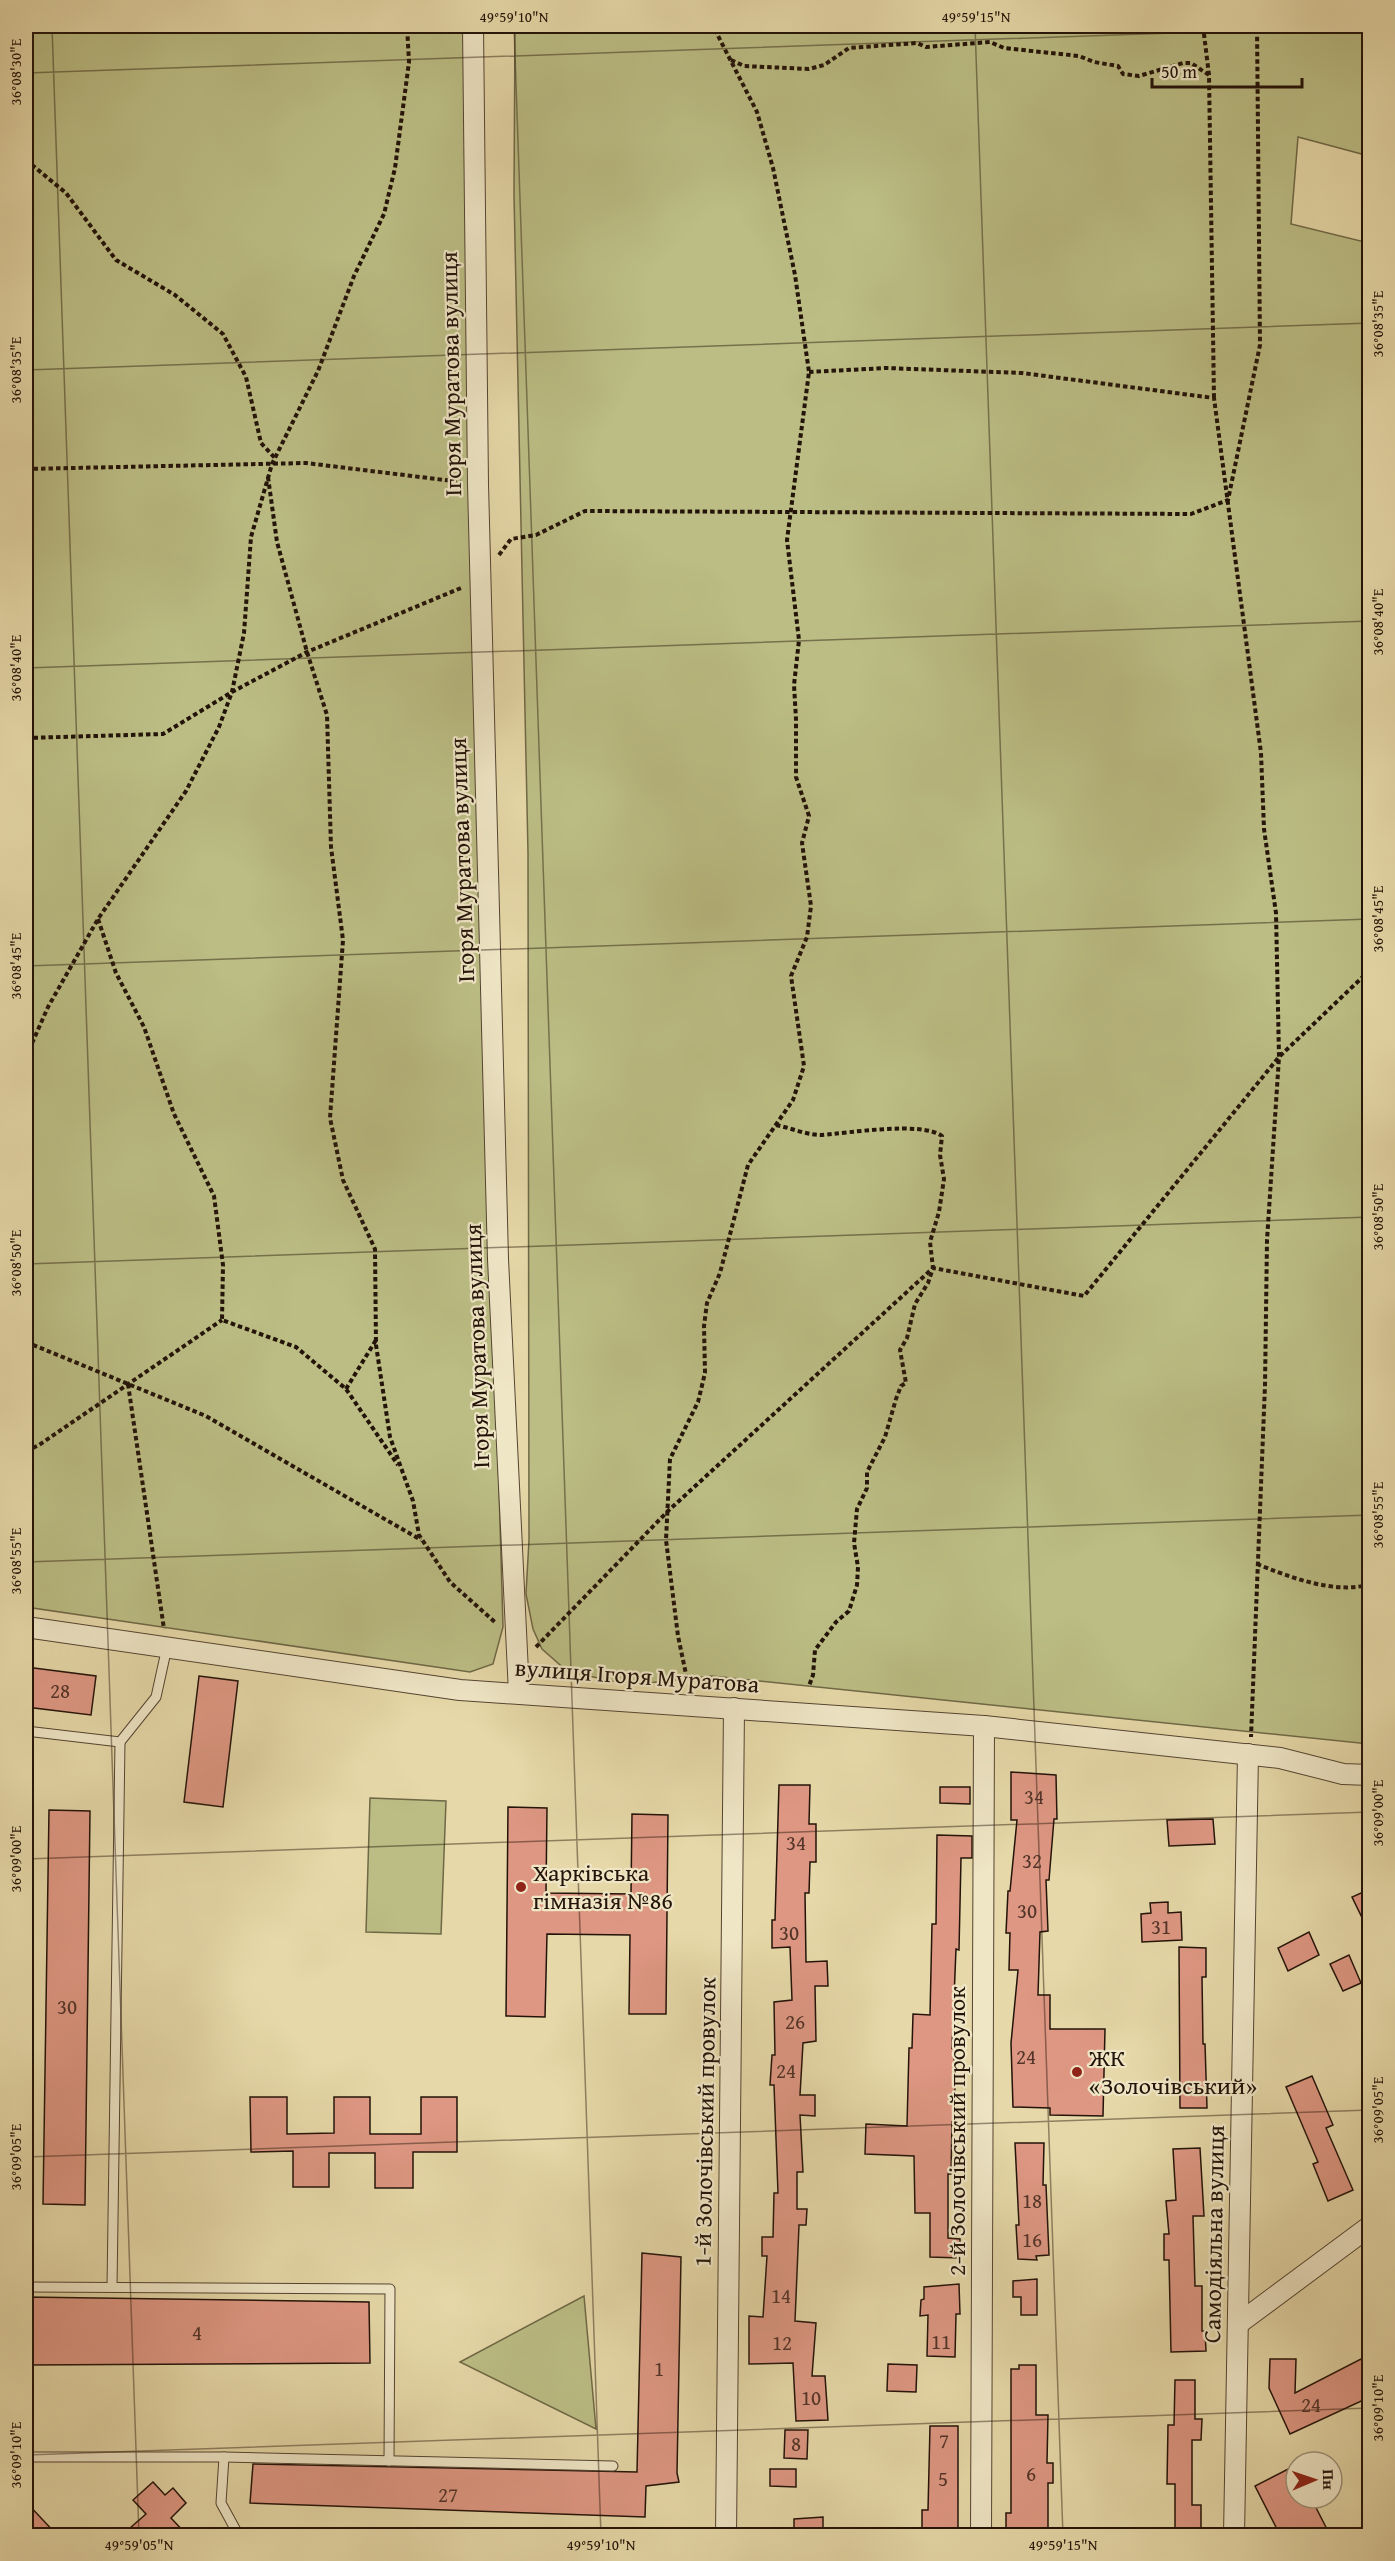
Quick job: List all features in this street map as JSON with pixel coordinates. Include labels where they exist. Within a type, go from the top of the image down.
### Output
[{"type":"street","name":"Ігоря Муратова вулиця","points":[[473,26],[478,484],[498,1247],[519,1693]]},
{"type":"street","name":"вулиця Ігоря Муратова","points":[[26,1627],[460,1690],[984,1726],[1280,1758],[1343,1774],[1370,1775]]},
{"type":"street","name":"1-й Золочівський провулок","points":[[726,2535],[734,1708]]},
{"type":"street","name":"2-й Золочівський провулок","points":[[981,2535],[984,1726]]},
{"type":"street","name":"Самодіяльна вулиця","points":[[1234,2535],[1248,1754]]},
{"type":"street","points":[[1238,2324],[1370,2226]]},
{"type":"lane","points":[[112,2288],[120,1742],[156,1697],[167,1647]]},
{"type":"lane","points":[[26,1731],[120,1742]]},
{"type":"lane","points":[[26,2287],[390,2289],[389,2461]]},
{"type":"lane","points":[[26,2457],[224,2457],[613,2466]]},
{"type":"lane","points":[[224,2457],[221,2503],[239,2535]]},
{"type":"path","points":[[26,1057],[48,1007],[98,919],[186,791],[219,726],[232,692],[244,633],[251,537],[272,464],[318,371],[341,316],[354,276],[384,214],[395,168],[409,62],[407,26]]},
{"type":"path","points":[[687,1679],[678,1636],[666,1540],[670,1459],[698,1402],[705,1373],[704,1326],[707,1303],[720,1273],[748,1165],[793,1100],[804,1066],[791,976],[807,937],[811,906],[802,843],[809,816],[796,777],[794,685],[799,640],[787,540],[809,372],[795,275],[773,168],[757,112],[712,26]]},
{"type":"path","points":[[1203,26],[1209,75],[1214,398],[1261,753],[1264,829],[1276,913],[1280,1057],[1267,1240],[1265,1385],[1251,1732],[1248,1754]]},
{"type":"path","points":[[1228,500],[1260,345],[1257,26]]},
{"type":"path","points":[[730,60],[744,66],[809,69],[824,65],[849,48],[918,43],[926,47],[990,42],[1004,48],[1079,56],[1094,62],[1118,66],[1124,74],[1139,76],[1183,63],[1191,63],[1209,75]]},
{"type":"path","points":[[26,160],[66,194],[116,260],[176,295],[223,334],[246,376],[261,443],[275,458]]},
{"type":"path","points":[[809,372],[886,368],[1022,373],[1214,398]]},
{"type":"path","points":[[26,469],[306,463],[478,484]]},
{"type":"path","points":[[268,477],[277,542],[327,715],[331,847],[343,940],[330,1118],[343,1180],[375,1249],[376,1339],[390,1437],[413,1501],[419,1535],[450,1582],[516,1642]]},
{"type":"path","points":[[511,539],[536,535],[585,511],[1191,514],[1228,500]]},
{"type":"path","points":[[26,738],[163,734],[232,692],[307,652],[480,580]]},
{"type":"path","points":[[98,919],[116,973],[144,1026],[174,1114],[214,1196],[223,1265],[222,1320]]},
{"type":"path","points":[[933,1268],[1084,1296],[1280,1057],[1370,970]]},
{"type":"path","points":[[776,1125],[785,1125],[808,1134],[931,1130],[942,1136],[940,1155],[944,1179],[939,1212],[930,1242],[933,1268],[928,1283],[915,1304],[907,1338],[900,1350],[906,1383],[901,1386],[885,1437],[867,1472],[867,1488],[857,1509],[854,1543],[858,1567],[857,1585],[849,1611],[836,1622],[815,1650],[813,1675],[809,1686]]},
{"type":"path","points":[[517,1667],[668,1511],[933,1268]]},
{"type":"path","points":[[222,1320],[296,1347],[346,1389],[402,1470]]},
{"type":"path","points":[[26,1451],[39,1445],[222,1320]]},
{"type":"path","points":[[346,1389],[376,1339]]},
{"type":"path","points":[[26,1342],[206,1416],[423,1541]]},
{"type":"path","points":[[128,1383],[167,1647]]},
{"type":"path","points":[[1257,1564],[1297,1580],[1356,1588],[1370,1584]]},
{"type":"green space","points":[[26,26],[468,26],[474,612],[503,1627],[493,1664],[470,1672],[26,1607]]},
{"type":"green space","points":[[515,26],[1369,26],[1369,156],[1298,137],[1291,224],[1369,243],[1369,1744],[712,1676],[648,1683],[611,1681],[567,1671],[542,1649],[533,1629],[526,1594],[529,1540],[528,853],[514,195]]},
{"type":"green space","points":[[370,1798],[446,1801],[441,1934],[366,1932]]},
{"type":"green space","points":[[584,2296],[596,2429],[460,2362]]},
{"type":"building","points":[[26,1667],[96,1676],[91,1715],[26,1707]]},
{"type":"building","points":[[199,1676],[238,1681],[223,1807],[184,1802]]},
{"type":"building","points":[[1011,1772],[1056,1775],[1057,1819],[1054,1819],[1049,1880],[1046,1880],[1048,1931],[1040,1932],[1038,1995],[1050,1995],[1050,2029],[1105,2029],[1103,2116],[1050,2115],[1050,2108],[1013,2107],[1011,2043],[1018,1970],[1009,1970],[1010,1933],[1006,1933],[1008,1891],[1010,1891],[1017,1820],[1011,1820]]},
{"type":"building","points":[[779,1785],[810,1785],[809,1824],[816,1824],[816,1862],[810,1862],[809,1893],[805,1893],[806,1962],[827,1961],[828,1986],[815,1986],[816,2041],[803,2043],[800,2095],[815,2095],[815,2116],[800,2115],[803,2172],[797,2172],[797,2209],[807,2209],[806,2225],[799,2225],[795,2321],[816,2323],[812,2376],[825,2376],[828,2420],[796,2421],[793,2363],[749,2364],[749,2316],[763,2317],[767,2256],[762,2256],[762,2237],[773,2237],[774,2193],[778,2193],[774,2085],[770,2085],[772,2055],[775,2055],[774,2002],[792,2000],[790,1947],[772,1948]]},
{"type":"building","points":[[940,1787],[970,1787],[970,1804],[940,1803]]},
{"type":"building","points":[[508,1807],[547,1808],[546,1893],[631,1894],[632,1814],[668,1815],[666,2014],[629,2014],[630,1935],[547,1934],[545,2017],[506,2016]]},
{"type":"building","points":[[49,1810],[90,1811],[85,2205],[43,2204]]},
{"type":"building","points":[[1213,1819],[1215,1844],[1169,1846],[1167,1820]]},
{"type":"building","points":[[937,1835],[972,1836],[972,1858],[961,1858],[959,1950],[956,1949],[952,2048],[954,2047],[958,2122],[952,2122],[951,2174],[948,2174],[948,2238],[960,2239],[960,2258],[930,2257],[930,2213],[915,2213],[914,2156],[865,2154],[866,2124],[907,2126],[909,2048],[912,2048],[913,2014],[930,2015],[932,1924],[936,1924]]},
{"type":"building","points":[[1370,1889],[1370,1934],[1352,1897]]},
{"type":"building","points":[[1168,1902],[1168,1913],[1181,1912],[1182,1940],[1142,1942],[1141,1914],[1151,1913],[1150,1903]]},
{"type":"building","points":[[1309,1932],[1319,1955],[1288,1971],[1278,1948]]},
{"type":"building","points":[[1179,1947],[1206,1948],[1206,1977],[1202,1977],[1207,2108],[1180,2108]]},
{"type":"building","points":[[1349,1955],[1361,1983],[1343,1991],[1330,1964]]},
{"type":"building","points":[[1312,2076],[1333,2125],[1326,2128],[1353,2190],[1328,2201],[1313,2164],[1318,2162],[1286,2087]]},
{"type":"building","points":[[250,2097],[287,2097],[287,2134],[334,2133],[334,2097],[370,2097],[370,2134],[421,2134],[421,2097],[457,2097],[457,2152],[413,2152],[413,2188],[375,2188],[375,2153],[329,2153],[329,2187],[293,2187],[293,2151],[251,2152]]},
{"type":"building","points":[[1015,2143],[1044,2143],[1043,2185],[1046,2185],[1049,2255],[1036,2256],[1037,2260],[1018,2259],[1016,2225],[1019,2225]]},
{"type":"building","points":[[1200,2148],[1204,2216],[1193,2216],[1195,2286],[1202,2286],[1202,2331],[1205,2331],[1206,2351],[1171,2352],[1169,2260],[1164,2260],[1164,2234],[1169,2234],[1166,2201],[1176,2200],[1173,2149]]},
{"type":"building","points":[[642,2253],[681,2257],[677,2473],[679,2482],[646,2486],[645,2517],[250,2503],[253,2464],[637,2472]]},
{"type":"building","points":[[1037,2279],[1037,2315],[1021,2315],[1021,2297],[1013,2297],[1013,2281]]},
{"type":"building","points":[[959,2284],[960,2314],[956,2314],[955,2357],[927,2356],[928,2315],[920,2316],[924,2287]]},
{"type":"building","points":[[26,2297],[369,2302],[370,2363],[26,2365]]},
{"type":"building","points":[[1270,2359],[1296,2359],[1295,2393],[1361,2359],[1370,2374],[1370,2397],[1290,2434],[1269,2388]]},
{"type":"building","points":[[888,2364],[917,2365],[916,2392],[887,2391]]},
{"type":"building","points":[[1019,2365],[1036,2365],[1036,2415],[1048,2415],[1047,2463],[1053,2463],[1053,2483],[1048,2483],[1048,2535],[1014,2535],[1013,2532],[1006,2532],[1006,2513],[1011,2513],[1011,2369],[1019,2369]]},
{"type":"building","points":[[1175,2380],[1195,2380],[1195,2419],[1202,2419],[1201,2440],[1192,2440],[1192,2505],[1201,2505],[1201,2531],[1175,2531],[1175,2484],[1167,2484],[1168,2425],[1174,2425]]},
{"type":"building","points":[[930,2426],[958,2426],[958,2535],[922,2535],[922,2510],[928,2510]]},
{"type":"building","points":[[785,2430],[808,2430],[807,2459],[784,2458]]},
{"type":"building","points":[[770,2469],[796,2469],[796,2487],[770,2486]]},
{"type":"building","points":[[1284,2471],[1284,2510],[1317,2510],[1330,2535],[1280,2535],[1255,2486]]},
{"type":"building","points":[[153,2482],[165,2495],[173,2488],[186,2503],[171,2518],[187,2535],[122,2535],[146,2514],[133,2500]]},
{"type":"building","points":[[26,2502],[57,2535],[26,2535]]},
{"type":"building","points":[[823,2517],[823,2535],[794,2535],[794,2519]]},
{"type":"place","name":"Харківська гімназія №86","points":[[521,1887]]},
{"type":"place","name":"ЖК «Золочівський»","points":[[1077,2072]]}]
